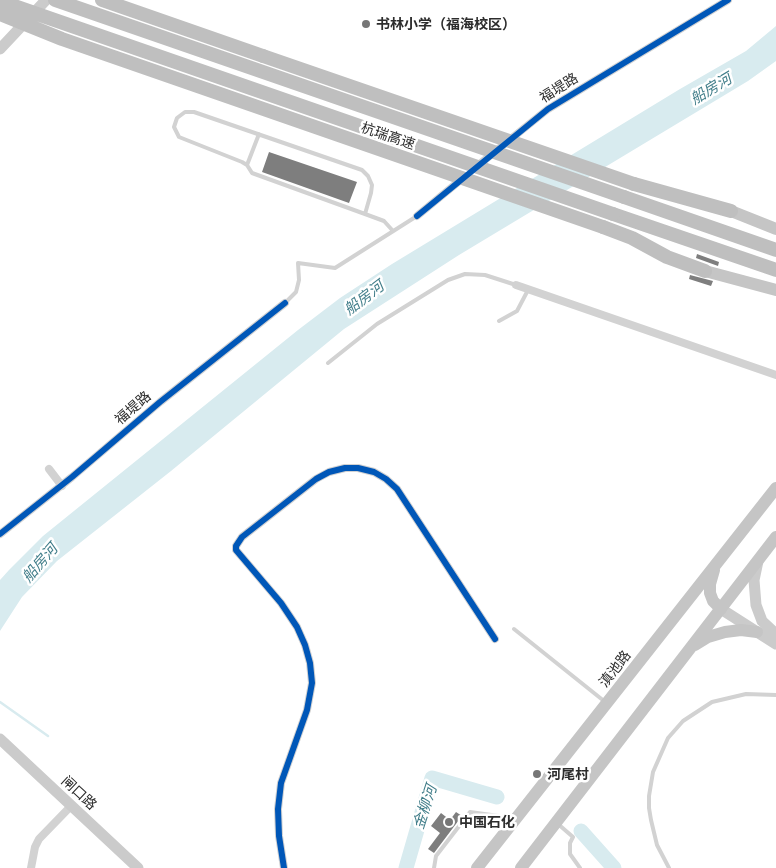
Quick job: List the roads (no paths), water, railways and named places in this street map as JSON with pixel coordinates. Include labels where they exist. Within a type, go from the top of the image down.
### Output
[{"type":"highway","name":"杭瑞高速","points":[[55,0],[776,250]]},
{"type":"highway","points":[[102,0],[634,184],[664,194],[731,211]]},
{"type":"highway","name":"杭瑞高速","points":[[0,2],[776,270]]},
{"type":"highway","points":[[0,14],[62,39],[603,226],[632,238],[667,257],[705,271]]},
{"type":"main road","points":[[0,20],[16,0]]},
{"type":"main road","points":[[0,49],[46,0]]},
{"type":"main road","points":[[731,211],[776,229]]},
{"type":"main road","points":[[705,271],[776,290]]},
{"type":"main road","name":"滇池路","points":[[477,868],[776,488]]},
{"type":"main road","points":[[521,868],[776,537]]},
{"type":"main road","points":[[760,557],[754,580],[756,605],[762,621],[776,634]]},
{"type":"main road","points":[[717,563],[710,584],[710,593],[713,601],[720,608],[776,644]]},
{"type":"main road","points":[[687,651],[701,641],[716,634],[733,630],[757,632]]},
{"type":"main road","name":"闸口路","points":[[0,739],[138,868]]},
{"type":"street","name":"福堤路","points":[[417,216],[548,109],[728,0]]},
{"type":"street","points":[[516,284],[528,290],[776,375]]},
{"type":"street","name":"福堤路","points":[[0,534],[62,486],[160,402],[285,303]]},
{"type":"street","points":[[284,868],[279,836],[278,809],[281,783],[307,710],[312,683],[310,663],[297,627],[281,603],[236,550],[239,540],[316,479],[329,472],[345,468],[358,468],[374,472],[386,478],[397,489],[495,640]]},
{"type":"street","points":[[49,469],[62,486]]},
{"type":"street","points":[[32,868],[35,846],[71,806]]},
{"type":"lane","points":[[365,214],[372,185],[368,176],[362,170],[194,112],[185,112],[177,118],[174,127],[178,137],[247,165],[252,173],[384,221],[393,231]]},
{"type":"lane","points":[[247,165],[259,134]]},
{"type":"lane","points":[[285,303],[296,292],[299,280],[298,263],[335,268],[417,216]]},
{"type":"lane","points":[[328,363],[377,324],[448,280],[465,274],[485,275],[516,284]]},
{"type":"lane","points":[[499,321],[517,311],[528,290]]},
{"type":"lane","points":[[514,629],[607,703]]},
{"type":"lane","points":[[669,868],[655,839],[649,808],[653,772],[668,738],[683,721],[712,702],[746,694],[776,695]]},
{"type":"lane","points":[[434,868],[436,856],[470,812],[506,817],[519,815]]},
{"type":"lane","points":[[556,822],[573,837],[570,843],[570,854],[580,868]]},
{"type":"water","name":"船房河","points":[[776,26],[776,61],[748,81],[459,255],[344,329],[171,471],[57,561],[22,597],[0,631],[0,580],[9,570],[43,536],[298,330],[340,298],[392,264],[746,51]]},
{"type":"waterway","points":[[0,702],[48,736]]},
{"type":"waterway","name":"金柳河","points":[[406,868],[432,778],[497,797]]},
{"type":"waterway","name":"金柳河","points":[[581,831],[614,868]]},
{"type":"place","name":"书林小学（福海校区）","points":[[366,24]]},
{"type":"place","name":"河尾村","points":[[537,774]]},
{"type":"place","name":"中国石化","points":[[449,822]]}]
